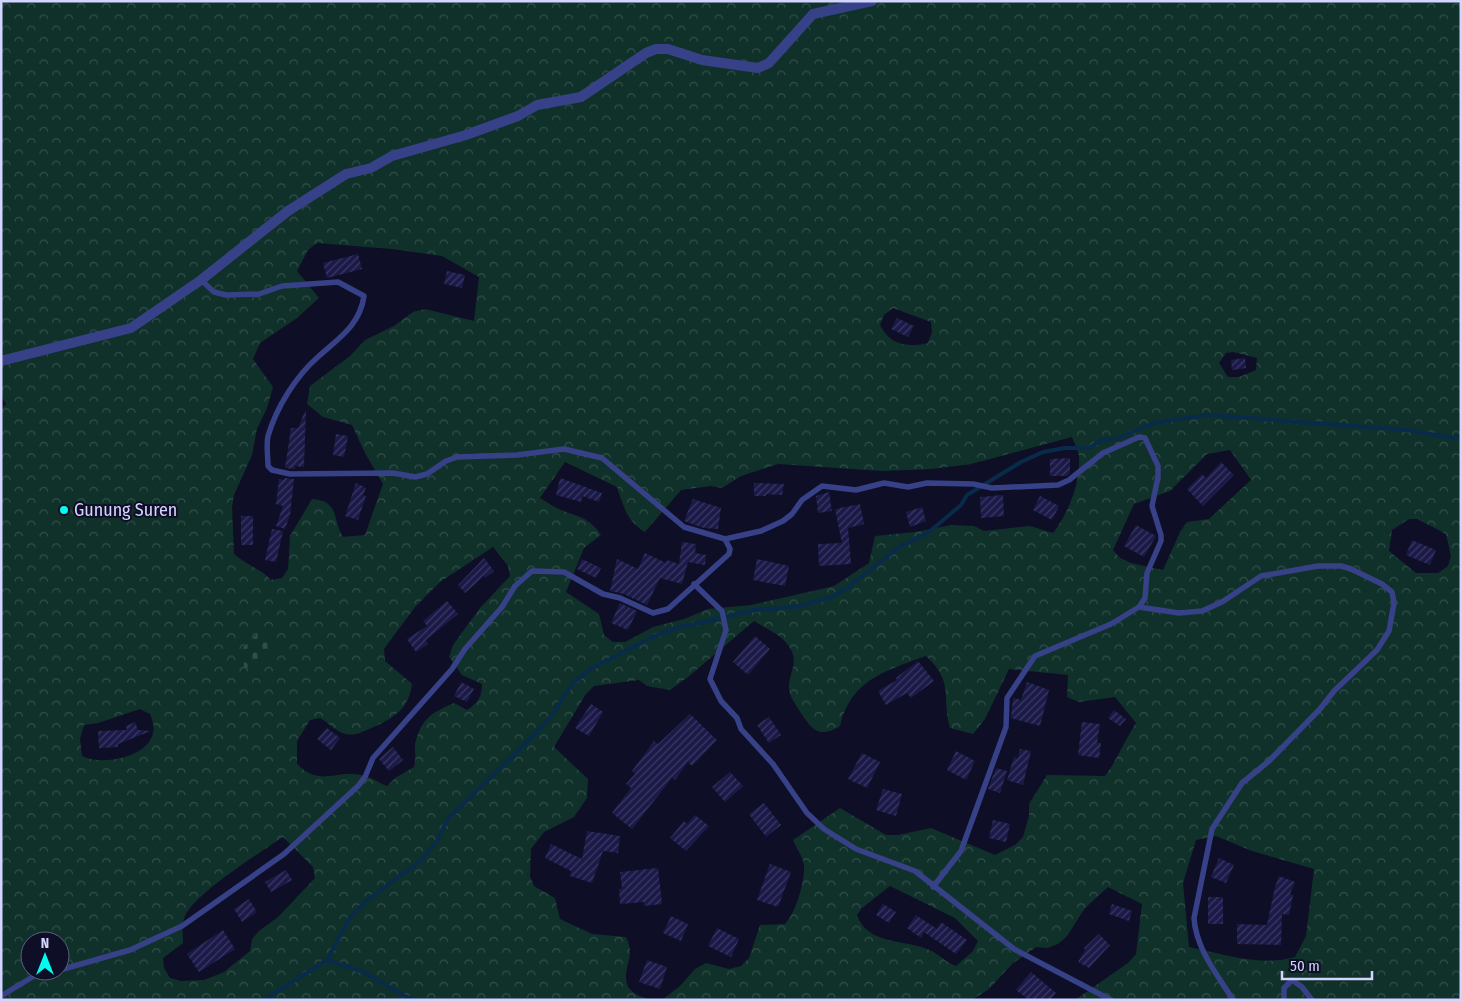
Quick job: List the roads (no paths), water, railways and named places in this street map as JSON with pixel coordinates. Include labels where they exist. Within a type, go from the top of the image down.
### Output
[{"type":"street","points":[[1,360],[124,331],[201,280],[288,211],[346,174],[370,168],[392,156],[466,135],[518,116],[537,105],[581,96],[646,53],[656,49],[668,49],[702,60],[758,68],[769,63],[812,14],[872,1]]},
{"type":"lane","points":[[201,280],[214,292],[226,295],[259,294],[282,286],[338,282],[364,296],[363,307],[344,336],[314,361],[281,403],[268,438],[268,466],[272,470],[296,474],[393,473],[415,477],[427,474],[446,461],[457,457],[516,455],[564,449],[602,458],[684,527],[725,539],[761,531],[783,521],[792,514],[802,500],[822,486],[856,490],[884,483],[908,487],[927,484],[973,484],[992,488],[1064,484],[1103,453],[1140,438],[1145,438],[1158,466],[1158,477],[1152,506],[1161,541],[1148,573],[1145,598],[1139,607],[1111,624],[1035,656],[1007,698],[1006,727],[961,850],[933,887]]},
{"type":"lane","points":[[70,967],[130,950],[182,926],[284,854],[358,786],[365,777],[373,758],[452,669],[465,649],[502,607],[514,586],[532,571],[564,572],[603,594],[620,598],[653,613],[668,609],[729,554],[730,549],[725,539]]},
{"type":"lane","points":[[1139,607],[1179,613],[1202,611],[1222,602],[1261,576],[1318,566],[1340,566],[1351,569],[1382,584],[1392,592],[1394,603],[1389,631],[1377,650],[1334,691],[1320,709],[1269,761],[1242,783],[1212,829],[1194,918],[1194,928],[1203,952],[1234,1000]]},
{"type":"lane","points":[[694,584],[722,611],[726,630],[710,679],[721,701],[736,718],[741,729],[774,764],[807,813],[834,837],[856,848],[915,871],[1014,949],[1111,1000]]},
{"type":"lane","points":[[1284,1000],[1284,988],[1292,980],[1302,987],[1312,1000]]},
{"type":"lane","points":[[1,996],[26,981]]},
{"type":"waterway","points":[[264,1000],[327,960],[349,919],[365,902],[420,861],[437,841],[447,820],[533,736],[549,719],[573,683],[591,669],[653,637],[678,628],[754,610],[795,607],[829,598],[850,586],[898,548],[929,532],[961,505],[967,495],[1021,462],[1043,452],[1065,448],[1089,448],[1102,440],[1119,438],[1153,423],[1208,415],[1407,430],[1452,438],[1461,436]]},
{"type":"waterway","points":[[327,960],[364,972],[406,997],[418,1000]]},
{"type":"place","name":"Gunung Suren","points":[[64,510]]}]
